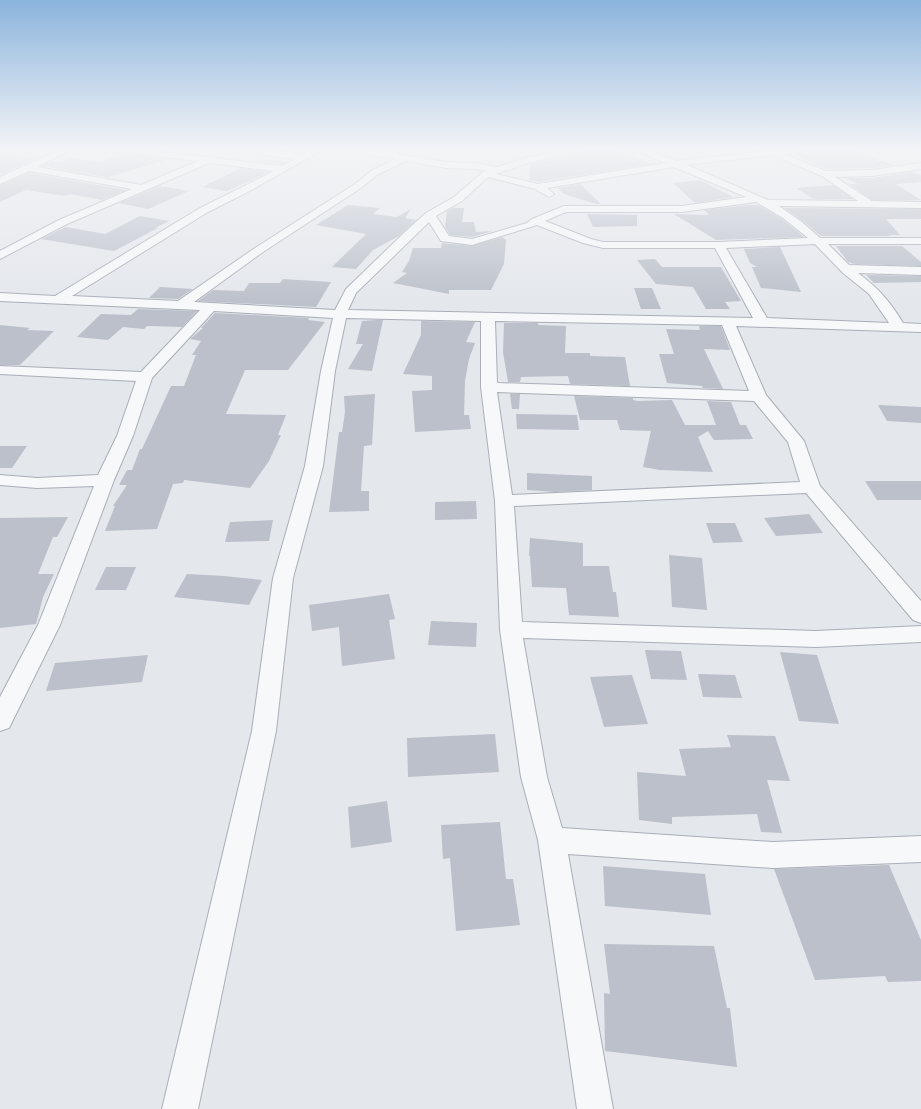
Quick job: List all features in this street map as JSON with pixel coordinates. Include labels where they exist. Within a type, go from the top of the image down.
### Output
[{"type":"street","points":[[0,256],[63,222],[110,202]]},
{"type":"street","points":[[57,300],[204,210],[222,202]]},
{"type":"street","points":[[181,305],[259,250],[334,202]]},
{"type":"street","points":[[180,1109],[264,731],[283,578],[314,466],[328,371],[340,314],[350,292],[430,215],[453,202]]},
{"type":"street","points":[[558,202],[564,209]]},
{"type":"street","points":[[430,215],[445,239],[467,242],[531,225],[536,221],[564,209],[682,208],[753,202]]},
{"type":"street","points":[[763,202],[802,227],[835,256],[846,269],[869,288],[898,326]]},
{"type":"street","points":[[789,202],[921,205]]},
{"type":"street","points":[[536,221],[587,241],[603,245],[720,245],[818,241],[921,241]]},
{"type":"street","points":[[0,244],[20,245]]},
{"type":"street","points":[[720,245],[762,322]]},
{"type":"street","points":[[846,269],[921,271]]},
{"type":"street","points":[[2,299],[181,305],[340,314],[727,321],[921,328]]},
{"type":"street","points":[[0,721],[49,625],[105,480],[125,436],[145,377],[210,307]]},
{"type":"street","points":[[488,316],[489,387],[504,501],[511,630],[534,777],[552,840],[595,1109]]},
{"type":"street","points":[[727,321],[759,396],[796,441],[812,487],[921,615]]},
{"type":"street","points":[[0,370],[145,377]]},
{"type":"street","points":[[489,387],[759,396]]},
{"type":"street","points":[[0,480],[37,483],[105,480]]},
{"type":"street","points":[[504,501],[812,487]]},
{"type":"street","points":[[511,630],[816,639],[921,634]]},
{"type":"street","points":[[552,840],[773,855],[921,849]]},
{"type":"building","points":[[122,202],[165,202],[148,209],[119,203]]},
{"type":"building","points":[[589,202],[599,202],[601,204]]},
{"type":"building","points":[[348,205],[380,208],[373,214],[397,217],[411,209],[405,218],[416,220],[399,236],[373,250],[356,269],[332,267],[366,234],[316,225]]},
{"type":"building","points":[[758,205],[782,219],[804,237],[716,240],[674,214],[709,215],[704,210]]},
{"type":"building","points":[[453,208],[464,208],[462,222],[474,222],[476,232],[493,231],[472,237],[450,235],[445,227],[447,211]]},
{"type":"building","points":[[784,208],[921,209],[921,219],[886,219],[900,235],[821,236]]},
{"type":"building","points":[[587,214],[637,215],[637,226],[593,227]]},
{"type":"building","points":[[140,216],[169,221],[114,251],[41,239],[66,227],[105,234]]},
{"type":"building","points":[[502,237],[506,240],[504,264],[491,290],[449,290],[449,294],[393,283],[407,273],[402,272],[409,261],[413,248],[441,248],[442,243],[472,246]]},
{"type":"building","points":[[836,246],[902,246],[921,262],[921,266],[855,264],[848,262]]},
{"type":"building","points":[[780,247],[801,292],[761,288],[752,267],[757,267],[750,263],[744,249]]},
{"type":"building","points":[[655,259],[662,267],[721,267],[741,301],[725,302],[730,309],[706,309],[693,287],[656,284],[637,260]]},
{"type":"building","points":[[866,275],[921,276],[921,282],[874,283]]},
{"type":"building","points":[[283,279],[331,282],[316,307],[198,301],[213,290],[244,291],[249,283],[280,283]]},
{"type":"building","points":[[160,287],[193,289],[178,299],[149,298]]},
{"type":"building","points":[[634,288],[652,288],[661,309],[641,309]]},
{"type":"building","points":[[138,309],[197,311],[182,327],[147,326],[144,329],[123,327],[108,340],[77,337],[101,314],[131,315]]},
{"type":"building","points":[[215,313],[309,318],[308,320],[325,322],[288,370],[245,370],[226,414],[286,415],[278,435],[281,435],[269,461],[250,488],[184,480],[183,483],[173,484],[157,529],[105,531],[115,506],[113,506],[127,485],[119,485],[127,470],[132,470],[140,449],[142,449],[171,386],[184,386],[196,355],[192,355],[201,341],[190,339],[203,328],[201,328]]},
{"type":"building","points":[[383,320],[372,371],[348,369],[363,344],[356,344],[362,321]]},
{"type":"building","points":[[421,321],[475,322],[466,342],[475,343],[469,359],[465,381],[464,415],[469,415],[471,429],[415,432],[412,391],[432,390],[432,376],[403,374],[421,335]]},
{"type":"building","points":[[504,323],[538,323],[538,325],[566,326],[565,353],[590,353],[590,356],[625,357],[630,386],[570,384],[568,376],[521,377],[520,382],[508,382],[503,352]]},
{"type":"building","points":[[0,325],[30,328],[27,330],[54,331],[20,365],[0,365]]},
{"type":"building","points":[[699,326],[721,326],[730,350],[704,349],[723,389],[667,383],[659,354],[674,354],[666,329],[700,330]]},
{"type":"building","points":[[375,394],[372,445],[364,446],[361,491],[369,491],[369,511],[329,512],[339,432],[342,432],[345,412],[344,396]]},
{"type":"building","points":[[510,394],[520,394],[519,409],[512,409]]},
{"type":"building","points":[[574,396],[633,398],[633,400],[638,401],[672,400],[685,425],[716,425],[707,401],[731,402],[740,425],[746,425],[753,439],[714,440],[708,431],[698,437],[713,472],[660,470],[643,467],[651,431],[620,430],[617,420],[580,420]]},
{"type":"building","points":[[878,405],[921,407],[921,423],[887,421]]},
{"type":"building","points":[[516,414],[577,415],[579,430],[517,429]]},
{"type":"building","points":[[0,446],[27,446],[12,468],[0,468]]},
{"type":"building","points":[[527,473],[592,476],[592,490],[555,492],[527,490]]},
{"type":"building","points":[[865,481],[921,481],[921,500],[877,500]]},
{"type":"building","points":[[476,501],[477,519],[435,520],[435,502]]},
{"type":"building","points":[[809,514],[823,533],[776,536],[764,518]]},
{"type":"building","points":[[68,517],[57,537],[53,537],[38,574],[54,574],[43,597],[36,624],[0,628],[0,518]]},
{"type":"building","points":[[273,520],[269,541],[225,542],[230,522]]},
{"type":"building","points":[[706,523],[735,523],[743,542],[713,543]]},
{"type":"building","points":[[530,538],[583,543],[583,566],[609,566],[613,592],[616,592],[619,617],[569,615],[566,588],[532,587],[529,556]]},
{"type":"building","points":[[669,555],[702,558],[707,610],[672,607]]},
{"type":"building","points":[[106,567],[136,567],[126,590],[95,590]]},
{"type":"building","points":[[187,574],[262,580],[249,605],[174,597]]},
{"type":"building","points":[[389,594],[395,619],[389,620],[395,659],[342,666],[339,627],[312,631],[309,605]]},
{"type":"building","points":[[431,621],[477,623],[476,647],[428,645]]},
{"type":"building","points":[[645,650],[681,651],[687,680],[651,679]]},
{"type":"building","points":[[780,652],[817,655],[839,724],[799,721]]},
{"type":"building","points":[[148,655],[142,682],[46,691],[55,663]]},
{"type":"building","points":[[698,674],[735,675],[742,698],[703,697]]},
{"type":"building","points":[[632,675],[648,724],[604,727],[590,677]]},
{"type":"building","points":[[495,734],[499,772],[408,777],[407,738]]},
{"type":"building","points":[[727,735],[775,736],[790,781],[767,780],[782,833],[761,832],[757,814],[672,817],[672,824],[639,820],[637,772],[686,776],[679,749],[731,747]]},
{"type":"building","points":[[387,801],[392,842],[351,848],[348,807]]},
{"type":"building","points":[[500,822],[506,879],[513,879],[520,925],[456,931],[450,858],[443,859],[441,825]]},
{"type":"building","points":[[889,865],[921,940],[921,981],[888,982],[885,976],[815,980],[774,869]]},
{"type":"building","points":[[603,866],[705,874],[711,915],[605,906]]},
{"type":"building","points":[[604,944],[714,946],[727,1008],[730,1008],[737,1067],[605,1051],[604,993],[610,994]]}]
